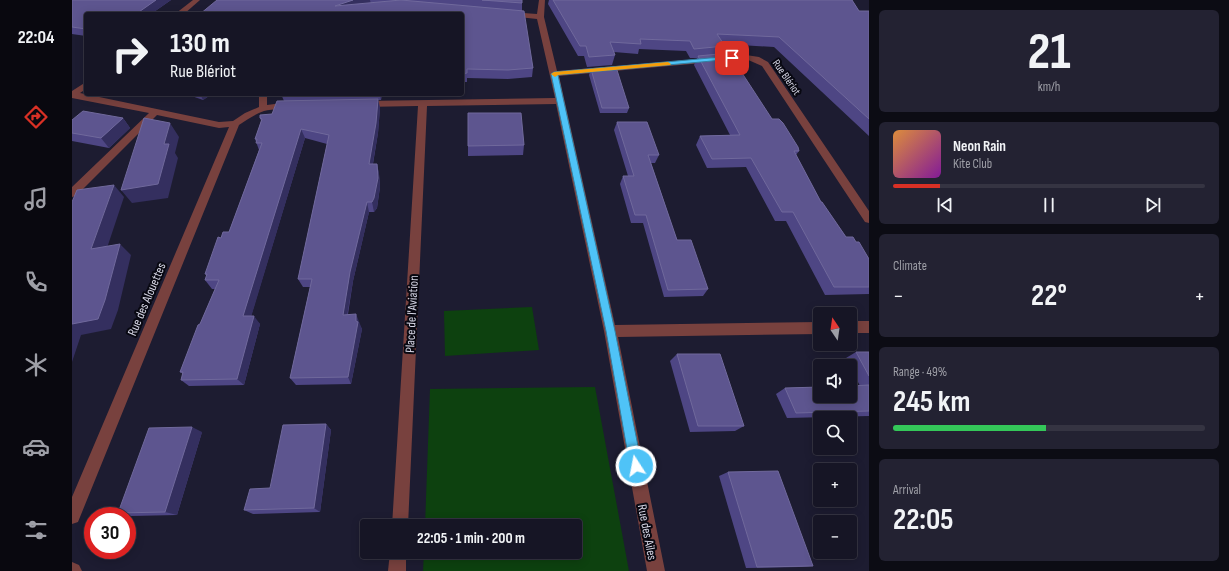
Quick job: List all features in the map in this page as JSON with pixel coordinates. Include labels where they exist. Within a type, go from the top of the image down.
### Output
[{"type":"street","points":[[182,12],[197,0]]},
{"type":"street","name":"Rue des Ailes","points":[[542,0],[540,17],[554,74],[610,331],[656,571]]},
{"type":"street","points":[[501,14],[540,17]]},
{"type":"street","name":"Rue Blériot","points":[[554,74],[746,57],[756,59],[765,64],[869,219]]},
{"type":"street","points":[[73,94],[84,86]]},
{"type":"street","points":[[73,94],[219,124],[235,124],[248,113],[263,108],[297,105]]},
{"type":"street","points":[[263,96],[263,108]]},
{"type":"street","points":[[352,104],[560,101]]},
{"type":"street","name":"Place de l'Aviation","points":[[400,519],[423,103]]},
{"type":"street","points":[[72,193],[155,112]]},
{"type":"street","name":"Rue des Alouettes","points":[[72,516],[235,124]]},
{"type":"street","points":[[857,327],[869,327]]},
{"type":"street","points":[[610,331],[813,328]]},
{"type":"street","points":[[397,571],[398,559]]},
{"type":"green space","points":[[532,307],[539,350],[445,356],[444,311]]},
{"type":"green space","points":[[595,387],[629,571],[423,571],[424,559],[582,559],[582,519],[425,519],[430,389]]},
{"type":"building","points":[[72,0],[156,0],[139,12],[84,12],[84,29],[72,27]]},
{"type":"building","points":[[217,0],[353,0],[335,6],[401,0],[524,11],[533,68],[508,70],[467,69],[467,73],[464,74],[464,12],[202,12]]},
{"type":"building","points":[[482,0],[522,0],[522,3]]},
{"type":"building","points":[[553,0],[852,0],[859,11],[869,11],[869,119],[779,37],[717,34],[725,46],[694,49],[690,41],[640,39],[641,44],[610,42],[615,55],[589,57],[586,46],[580,46]]},
{"type":"building","points":[[729,53],[772,119],[779,119],[783,123],[798,147],[799,151],[794,151],[821,202],[846,237],[853,237],[856,242],[859,242],[869,259],[869,287],[834,287],[793,212],[782,212],[751,158],[712,159],[700,136],[740,135],[698,56]]},
{"type":"building","points":[[616,67],[629,108],[602,108],[591,69]]},
{"type":"building","points":[[378,99],[376,123],[369,164],[377,164],[378,178],[374,198],[372,202],[367,202],[350,272],[343,315],[356,314],[356,321],[358,322],[348,377],[290,378],[312,279],[298,279],[329,135],[301,129],[243,316],[254,316],[237,379],[181,380],[183,372],[180,372],[198,325],[200,324],[219,280],[205,280],[207,274],[205,274],[218,237],[221,238],[223,232],[229,232],[262,143],[256,143],[257,139],[255,139],[262,119],[260,118],[260,115],[272,114],[277,101]]},
{"type":"building","points":[[83,111],[123,118],[101,138],[72,133],[72,120]]},
{"type":"building","points":[[468,113],[521,113],[524,145],[468,146]]},
{"type":"building","points":[[144,118],[170,123],[164,144],[169,144],[158,184],[121,190]]},
{"type":"building","points":[[617,122],[647,122],[659,155],[648,155],[677,240],[691,240],[708,289],[668,290],[646,215],[635,215],[623,176],[634,176]]},
{"type":"building","points":[[114,185],[91,249],[120,244],[105,300],[98,319],[72,324],[72,202],[77,190]]},
{"type":"building","points":[[856,352],[869,352],[869,376]]},
{"type":"building","points":[[677,354],[720,354],[744,426],[698,426]]},
{"type":"building","points":[[869,385],[869,411],[813,411],[813,413],[796,413],[785,388],[813,387],[813,403],[857,403],[857,386]]},
{"type":"building","points":[[326,424],[314,508],[244,510],[250,489],[270,488],[283,425]]},
{"type":"building","points":[[192,427],[165,512],[136,513],[136,507],[120,507],[149,428]]},
{"type":"building","points":[[778,471],[813,566],[757,567],[728,472]]},
{"type":"slow traffic","points":[[555,75],[554,74],[668,64]]},
{"type":"route","points":[[636,466],[610,331],[554,74],[732,58]]}]
